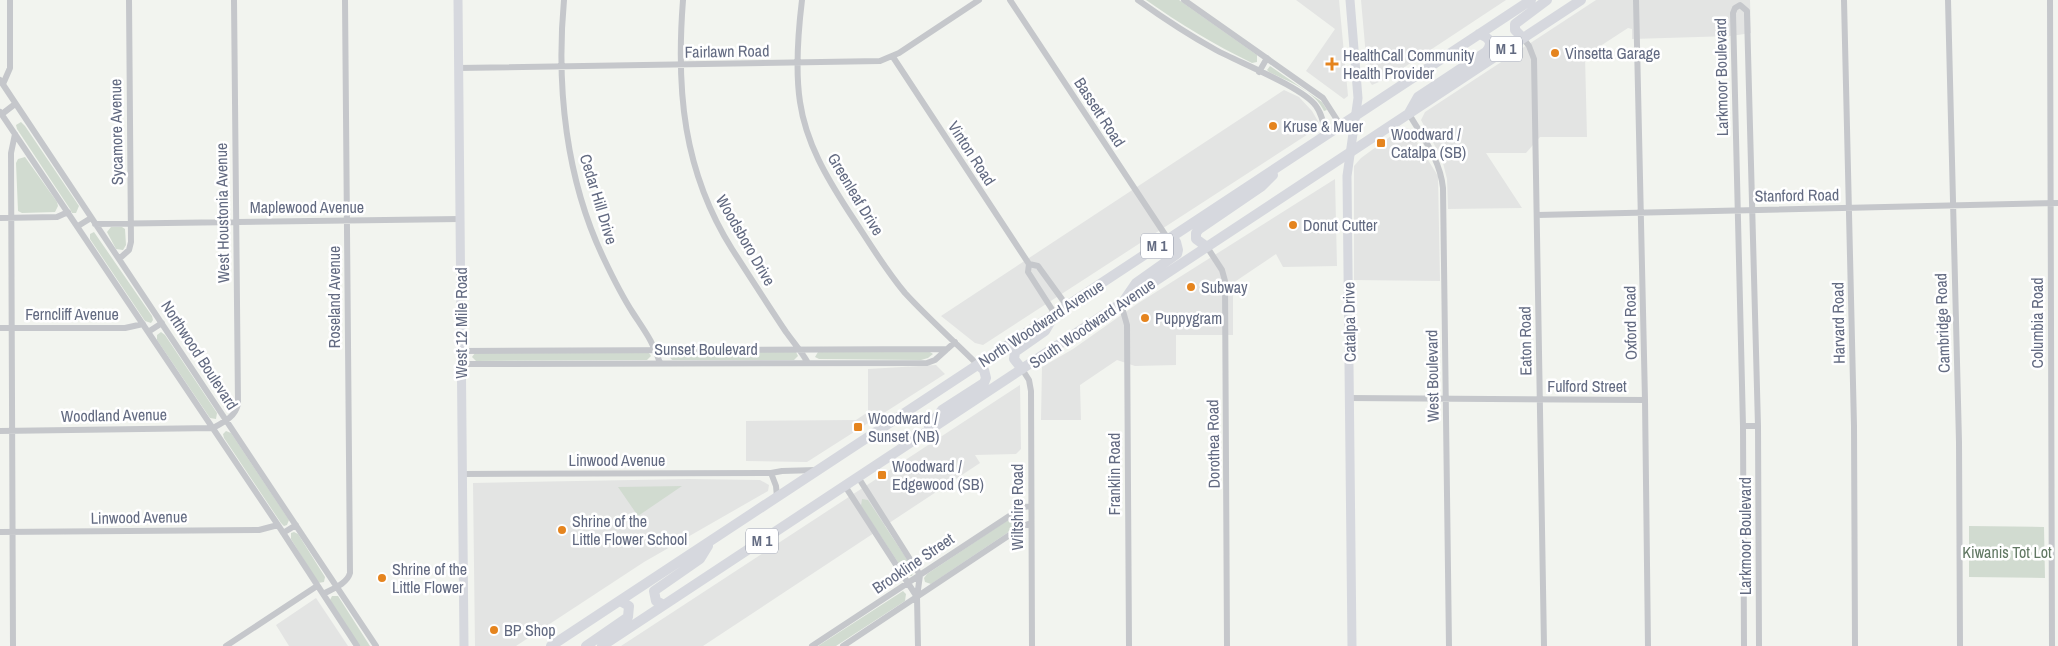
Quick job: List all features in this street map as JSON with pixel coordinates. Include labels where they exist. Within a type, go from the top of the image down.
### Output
[{"type":"main road","name":"West 12 Mile Road","points":[[458,0],[464,646]]},
{"type":"main road","name":"Catalpa Drive","points":[[1350,0],[1358,98],[1347,176],[1352,646]]},
{"type":"main road","name":"North Woodward Avenue","points":[[551,646],[710,543],[817,470],[1531,0]]},
{"type":"main road","points":[[1523,38],[1515,30],[1515,24],[1547,0]]},
{"type":"main road","name":"South Woodward Avenue","points":[[602,646],[1581,0]]},
{"type":"main road","points":[[1409,114],[1418,97],[1486,52],[1489,48],[1490,40],[1488,37],[1479,34]]},
{"type":"main road","points":[[1207,247],[1196,239],[1196,233],[1199,229],[1262,186],[1284,164]]},
{"type":"main road","points":[[1121,304],[1136,283],[1177,254],[1176,242],[1168,239]]},
{"type":"main road","points":[[1022,370],[1014,359],[1015,352],[1046,331],[1055,314]]},
{"type":"main road","points":[[922,435],[942,410],[984,383],[986,378],[984,370],[978,365]]},
{"type":"main road","points":[[664,605],[656,601],[654,591],[700,559],[710,543]]},
{"type":"main road","points":[[586,646],[628,617],[629,606],[620,601]]},
{"type":"street","points":[[1,82],[10,68],[10,0]]},
{"type":"street","name":"Sycamore Avenue","points":[[119,259],[131,247],[128,0]]},
{"type":"street","name":"West Houstonia Avenue","points":[[226,421],[235,412],[238,404],[234,0]]},
{"type":"street","name":"Roseland Avenue","points":[[336,586],[348,578],[350,573],[345,0]]},
{"type":"street","name":"Cedar Hill Drive","points":[[564,0],[562,66],[568,138],[578,189],[597,243],[611,273],[656,350],[660,362]]},
{"type":"street","name":"Woodsboro Drive","points":[[683,0],[680,65],[682,101],[687,138],[696,172],[731,248],[808,363]]},
{"type":"street","name":"Greenleaf Drive","points":[[802,0],[798,64],[799,90],[803,115],[814,151],[826,175],[893,277],[906,293],[978,365]]},
{"type":"street","name":"Fairlawn Road","points":[[458,68],[798,64],[880,61],[893,57],[979,0]]},
{"type":"street","name":"Bassett Road","points":[[1010,0],[1168,239]]},
{"type":"street","points":[[1138,0],[1185,32],[1308,98],[1320,112],[1326,135]]},
{"type":"street","points":[[1184,0],[1323,98],[1341,126]]},
{"type":"street","name":"Oxford Road","points":[[1636,0],[1645,400],[1648,646]]},
{"type":"street","name":"Harvard Road","points":[[1844,0],[1855,444],[1855,646]]},
{"type":"street","name":"Cambridge Road","points":[[1948,0],[1959,442],[1960,646]]},
{"type":"street","name":"Columbia Road","points":[[2050,0],[2052,646]]},
{"type":"street","name":"Larkmoor Boulevard","points":[[1744,646],[1743,426],[1733,13],[1734,8],[1740,6],[1744,7],[1747,15],[1758,426],[1759,646]]},
{"type":"street","name":"Eaton Road","points":[[1523,38],[1534,59],[1544,646]]},
{"type":"street","name":"Vinton Road","points":[[893,57],[1029,264],[1028,272],[1055,314]]},
{"type":"street","points":[[1258,72],[1267,58]]},
{"type":"street","name":"Northwood Boulevard","points":[[1,82],[376,646]]},
{"type":"street","points":[[1,113],[15,104]]},
{"type":"street","name":"Northwood Boulevard","points":[[1,113],[278,525],[356,646]]},
{"type":"street","name":"West Boulevard","points":[[1409,114],[1435,156],[1442,178],[1449,646]]},
{"type":"street","points":[[13,646],[11,153],[14,134]]},
{"type":"street","name":"Stanford Road","points":[[1537,215],[2058,203]]},
{"type":"street","points":[[0,218],[56,217],[68,212]]},
{"type":"street","name":"Maplewood Avenue","points":[[93,221],[460,219]]},
{"type":"street","points":[[78,226],[93,221]]},
{"type":"street","name":"Dorothea Road","points":[[1207,247],[1222,270],[1225,281],[1227,646]]},
{"type":"street","name":"Vinton Road","points":[[1029,264],[1038,266],[1066,306]]},
{"type":"street","name":"Franklin Road","points":[[1121,304],[1127,325],[1129,646]]},
{"type":"street","points":[[148,332],[162,323]]},
{"type":"street","name":"Ferncliff Avenue","points":[[0,328],[125,328],[143,324]]},
{"type":"street","name":"Sunset Boulevard","points":[[461,364],[660,362],[927,363],[935,360],[954,342]]},
{"type":"street","name":"Sunset Boulevard","points":[[461,351],[947,349]]},
{"type":"street","name":"Wiltshire Road","points":[[1022,370],[1029,380],[1031,391],[1032,646]]},
{"type":"street","name":"Fulford Street","points":[[1349,398],[1645,400]]},
{"type":"street","name":"Woodland Avenue","points":[[0,431],[213,428],[226,421]]},
{"type":"street","points":[[1743,426],[1758,426]]},
{"type":"street","name":"Linwood Avenue","points":[[463,474],[771,473],[817,470]]},
{"type":"street","points":[[771,473],[776,486],[777,497]]},
{"type":"street","points":[[858,477],[920,575],[917,597],[918,646]]},
{"type":"street","points":[[845,486],[917,597]]},
{"type":"street","name":"Brookline Street","points":[[812,646],[1023,507],[1031,506]]},
{"type":"street","name":"Brookline Street","points":[[843,646],[1023,526],[1031,524]]},
{"type":"street","name":"Linwood Avenue","points":[[0,532],[266,529],[278,525]]},
{"type":"street","points":[[283,533],[296,525]]},
{"type":"street","points":[[226,646],[317,586]]},
{"type":"street","points":[[323,594],[336,586]]},
{"type":"shaded area","points":[[1296,0],[1339,0],[1348,96],[1344,99],[1306,71],[1335,29]]},
{"type":"shaded area","points":[[1361,0],[1506,0],[1388,78],[1372,85],[1368,79]]},
{"type":"shaded area","points":[[1596,0],[1750,0],[1751,33],[1731,36],[1632,39],[1632,29],[1628,28],[1585,56],[1587,137],[1540,137],[1526,153],[1486,153],[1522,208],[1448,209],[1447,179],[1442,159],[1421,120],[1425,112]]},
{"type":"shaded area","points":[[1284,90],[1299,97],[1312,111],[1319,123],[1319,127],[983,345],[975,343],[941,316]]},
{"type":"shaded area","points":[[1402,128],[1408,128],[1438,176],[1440,281],[1354,280],[1354,166],[1361,158]]},
{"type":"shaded area","points":[[1335,179],[1337,266],[1283,267],[1276,254],[1233,283],[1233,335],[1176,335],[1176,365],[1135,366],[1117,360],[1080,385],[1081,420],[1041,420],[1042,367],[1073,349],[1137,304]]},
{"type":"shaded area","points":[[936,365],[945,374],[807,462],[746,461],[746,421],[856,420],[868,412],[868,369]]},
{"type":"shaded area","points":[[1020,385],[1021,449],[1016,454],[975,455],[980,463],[703,646],[621,646]]},
{"type":"shaded area","points":[[688,479],[760,480],[769,485],[768,491],[644,562],[516,646],[475,646],[473,483]]},
{"type":"shaded area","points":[[316,598],[348,646],[289,646],[276,625]]},
{"type":"green space","points":[[1146,0],[1179,0],[1257,55],[1257,62],[1252,63],[1211,41]]},
{"type":"green space","points":[[1270,66],[1322,102],[1327,110],[1324,111],[1314,97],[1307,92],[1269,72],[1267,70]]},
{"type":"green space","points":[[21,122],[79,206],[76,213],[72,213],[17,129],[16,125]]},
{"type":"green space","points":[[25,157],[57,202],[58,206],[55,212],[22,213],[18,211],[16,163],[18,159]]},
{"type":"green space","points":[[111,227],[122,227],[125,229],[126,245],[123,250],[116,249],[107,232]]},
{"type":"green space","points":[[94,232],[152,316],[153,320],[151,323],[145,321],[90,239],[90,234]]},
{"type":"green space","points":[[161,332],[165,335],[217,413],[216,419],[210,418],[157,340],[157,335]]},
{"type":"green space","points":[[672,352],[796,352],[798,356],[794,360],[672,360],[669,356]]},
{"type":"green space","points":[[818,352],[930,352],[933,354],[921,360],[819,359],[815,357]]},
{"type":"green space","points":[[475,353],[649,353],[651,356],[647,360],[476,361],[472,357]]},
{"type":"green space","points":[[226,431],[231,433],[289,520],[287,525],[284,526],[281,523],[224,438],[223,434]]},
{"type":"green space","points":[[682,486],[638,516],[618,487]]},
{"type":"green space","points":[[862,499],[868,500],[914,570],[912,576],[907,576],[861,506]]},
{"type":"green space","points":[[1014,516],[1019,517],[1021,520],[1019,525],[931,584],[925,582],[924,578],[927,574]]},
{"type":"green space","name":"Kiwanis Tot Lot","points":[[1969,526],[2044,527],[2045,578],[1969,577]]},
{"type":"green space","points":[[291,533],[298,534],[325,577],[324,582],[318,583],[291,539]]},
{"type":"green space","points":[[903,591],[906,594],[905,601],[836,646],[818,646]]},
{"type":"green space","points":[[332,596],[338,596],[370,646],[359,646],[330,600]]},
{"type":"place","name":"Vinsetta Garage","points":[[1555,53]]},
{"type":"place","name":"HealthCall Community Health Provider","points":[[1332,64]]},
{"type":"place","name":"Kruse & Muer","points":[[1273,126]]},
{"type":"place","name":"Woodward / Catalpa (SB)","points":[[1381,143]]},
{"type":"place","name":"Donut Cutter","points":[[1293,225]]},
{"type":"place","name":"Subway","points":[[1191,287]]},
{"type":"place","name":"Puppygram","points":[[1145,318]]},
{"type":"place","name":"Woodward / Sunset (NB)","points":[[858,427]]},
{"type":"place","name":"Woodward / Edgewood (SB)","points":[[882,475]]},
{"type":"place","name":"Shrine of the Little Flower School","points":[[562,530]]},
{"type":"place","name":"Shrine of the Little Flower","points":[[382,578]]},
{"type":"place","name":"BP Shop","points":[[494,630]]}]
